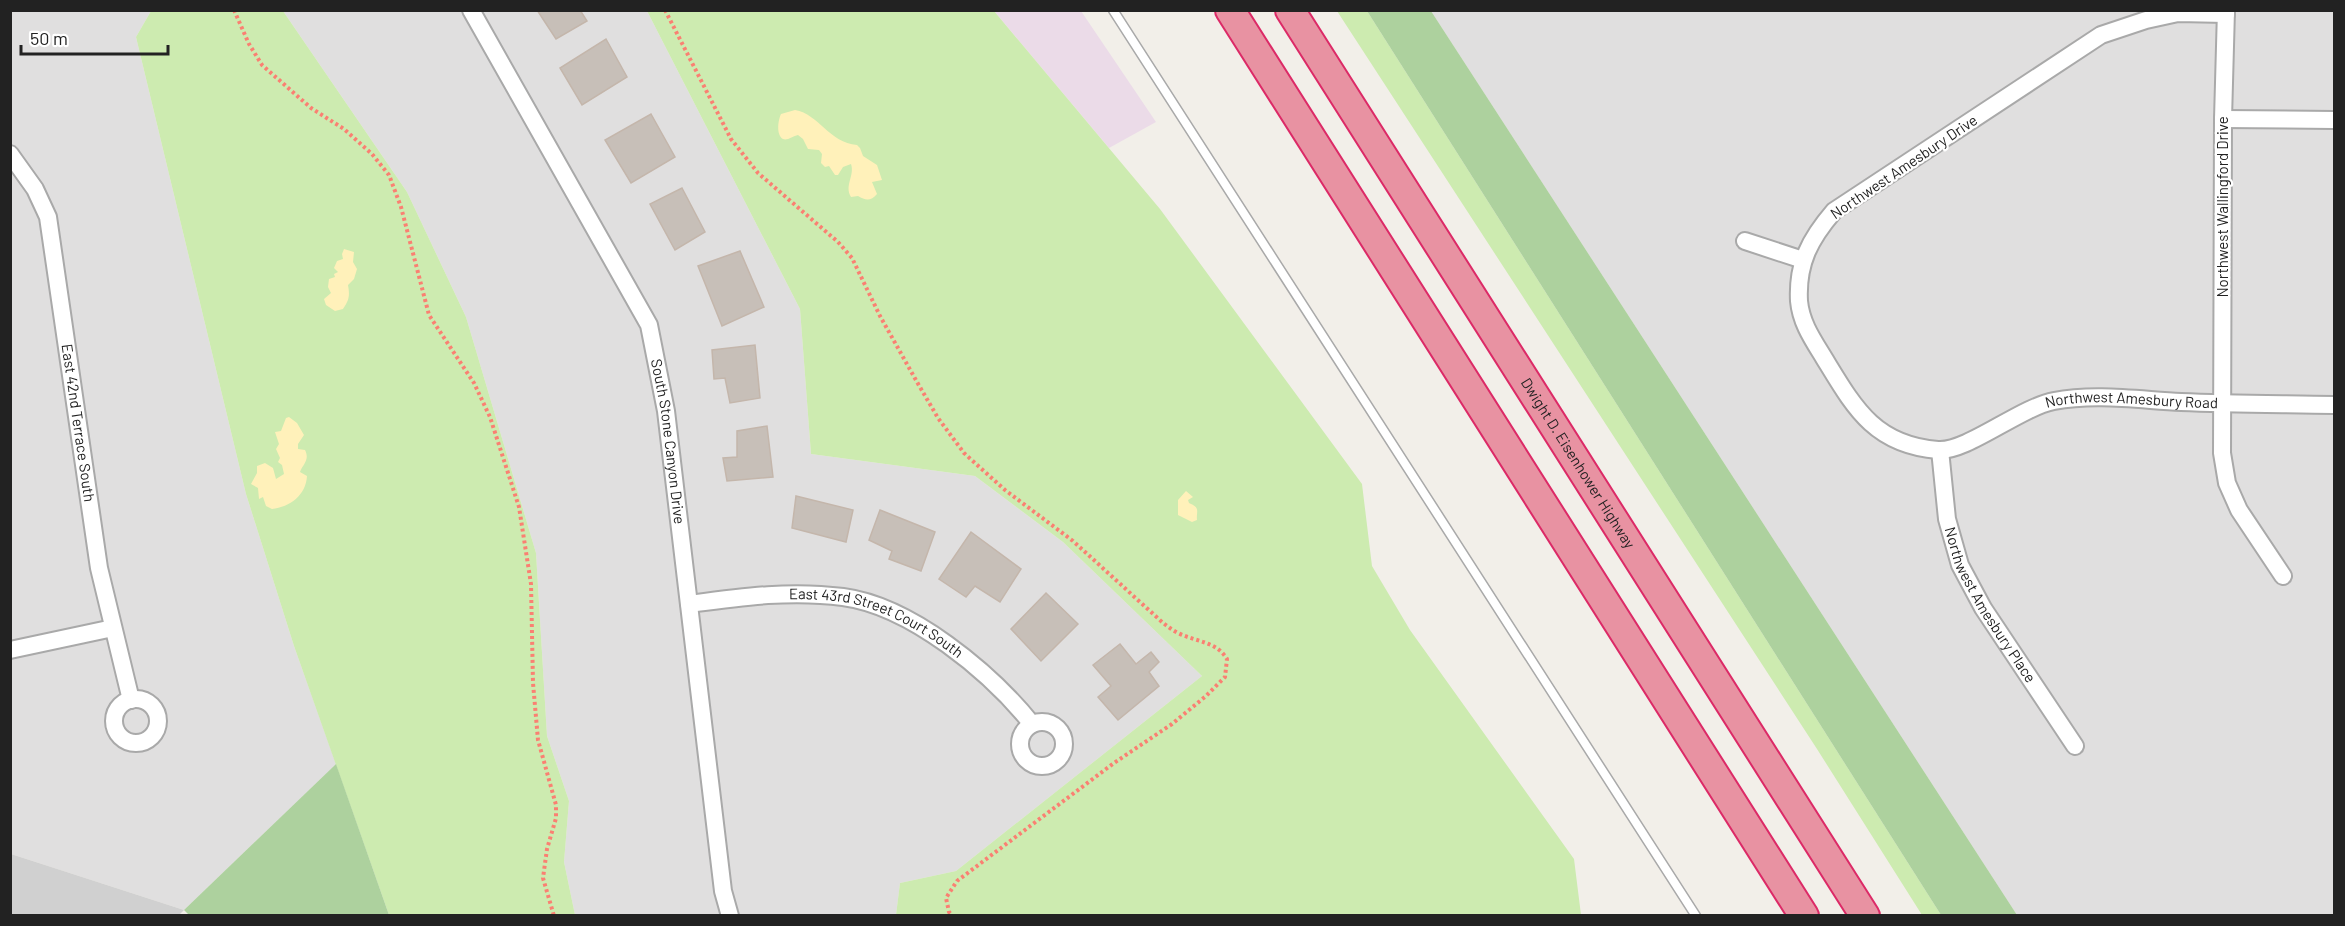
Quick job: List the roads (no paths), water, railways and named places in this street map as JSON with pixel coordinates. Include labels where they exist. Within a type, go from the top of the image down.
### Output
[{"type":"highway","points":[[1230,10],[1804,915]]},
{"type":"highway","name":"Dwight D. Eisenhower Highway","points":[[1290,10],[1864,915]]},
{"type":"street","name":"South Stone Canyon Drive","points":[[471,10],[649,325],[666,411],[723,891],[730,915]]},
{"type":"street","name":"Northwest Wallingford Drive","points":[[2226,12],[2223,119],[2222,453],[2227,483],[2239,510],[2283,576]]},
{"type":"street","name":"Northwest Amesbury Drive","points":[[1940,450],[1910,444],[1888,436],[1867,421],[1852,405],[1805,327],[1799,303],[1799,281],[1803,260],[1814,234],[1834,212],[2101,35],[2146,20],[2178,13],[2226,12]]},
{"type":"street","points":[[2223,119],[2334,120]]},
{"type":"street","name":"East 42nd Terrace South","points":[[10,154],[35,189],[48,217],[99,568],[131,700]]},
{"type":"street","points":[[1745,241],[1803,260]]},
{"type":"street","name":"Northwest Amesbury Road","points":[[1940,450],[1968,442],[2018,414],[2054,401],[2098,398],[2222,404],[2334,405]]},
{"type":"street","name":"Northwest Amesbury Place","points":[[1940,450],[1947,519],[1960,565],[1983,608],[2075,746]]},
{"type":"street","name":"East 43rd Street Court South","points":[[689,604],[774,593],[844,597],[889,611],[946,643],[983,672],[1015,703],[1032,724]]},
{"type":"street","points":[[10,650],[113,628]]},
{"type":"lane","points":[[1113,10],[1696,915]]}]
